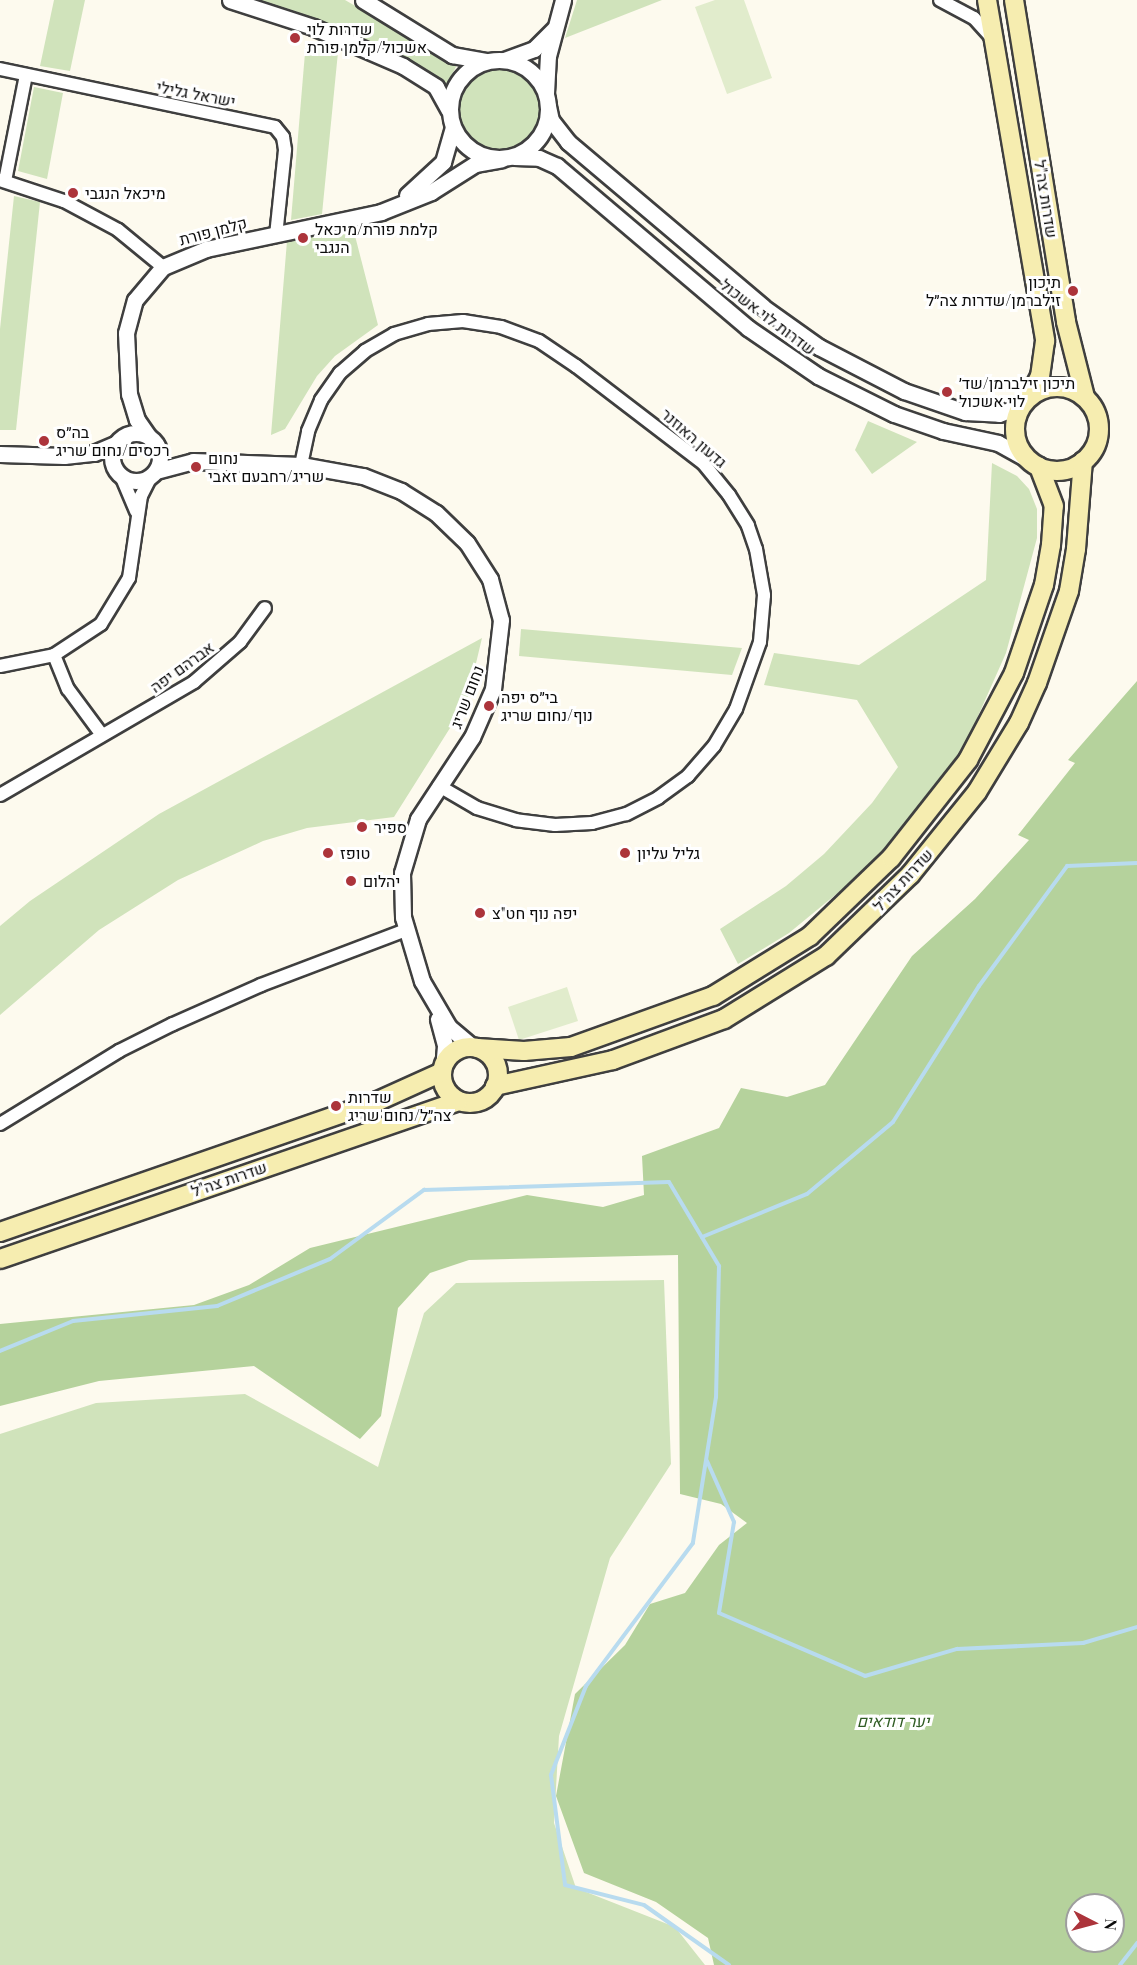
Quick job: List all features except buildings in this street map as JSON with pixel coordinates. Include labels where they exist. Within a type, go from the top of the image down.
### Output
[{"type":"main road","name":"שדרות צה\"ל","points":[[987,0],[1045,341],[1040,376],[1026,401]]},
{"type":"main road","name":"שדרות צה\"ל","points":[[1014,0],[1066,322],[1085,398]]},
{"type":"main road","points":[[1048,387],[1061,387],[1085,398],[1096,413],[1098,433],[1095,446],[1083,461],[1059,471],[1034,463],[1018,444],[1015,431],[1026,401],[1048,387]]},
{"type":"main road","name":"שדרות צה\"ל","points":[[495,1086],[613,1060],[723,1019],[826,956],[910,875],[977,792],[1019,723],[1037,683],[1069,591],[1078,531],[1083,461]]},
{"type":"main road","name":"שדרות צה\"ל","points":[[475,1047],[524,1051],[571,1047],[712,996],[810,936],[891,858],[968,760],[997,711],[1021,655],[1044,585],[1054,521],[1050,490],[1034,463]]},
{"type":"main road","points":[[475,1047],[489,1054],[496,1065],[495,1086],[480,1101],[458,1101],[446,1089],[442,1070],[452,1053],[475,1047]]},
{"type":"main road","name":"שדרות צה\"ל","points":[[0,1233],[378,1101],[442,1070]]},
{"type":"main road","name":"שדרות צה\"ל","points":[[0,1259],[458,1101]]},
{"type":"street","points":[[230,0],[313,27],[403,66],[436,87],[451,120],[472,151],[508,158],[540,137],[548,103],[546,71],[563,0]]},
{"type":"street","points":[[363,0],[452,55],[488,61],[504,60],[534,49],[558,21]]},
{"type":"street","points":[[940,0],[974,18],[994,41]]},
{"type":"street","points":[[504,60],[532,73],[548,103]]},
{"type":"street","points":[[451,120],[458,82],[468,71],[488,61]]},
{"type":"street","name":"ישראל גלילי","points":[[0,69],[275,127],[284,137],[285,150],[276,235]]},
{"type":"street","points":[[27,75],[2,180],[64,201],[117,230],[164,267]]},
{"type":"street","name":"שדרות לוי אשכול","points":[[548,103],[551,120],[568,142],[763,307],[819,347],[904,391],[965,412],[999,414],[1026,401]]},
{"type":"street","name":"קלמן פורת","points":[[370,215],[416,190],[435,172],[448,151],[451,120]]},
{"type":"street","name":"קלמן פורת","points":[[152,440],[137,420],[128,389],[125,351],[130,316],[144,286],[164,267],[206,249],[370,215],[431,192],[475,164],[508,158]]},
{"type":"street","name":"שדרות לוי אשכול","points":[[508,158],[539,158],[556,166],[748,328],[818,376],[894,414],[944,431],[998,443],[1034,463]]},
{"type":"street","name":"גדעון האוזנר","points":[[302,465],[308,431],[321,400],[340,373],[365,351],[417,327],[463,321],[501,327],[538,341],[576,366],[703,463],[725,489],[748,526],[756,549],[764,595],[760,642],[736,709],[714,746],[688,776],[658,798],[626,814],[592,823],[562,824],[516,820],[477,808],[439,786]]},
{"type":"street","name":"קלמן פורת","points":[[117,442],[128,389]]},
{"type":"street","points":[[0,454],[64,456],[94,453],[130,434],[152,440],[160,456],[143,488],[136,518],[136,549],[117,602],[94,630],[54,654],[0,666]]},
{"type":"street","name":"נחום שריג","points":[[152,440],[193,461]]},
{"type":"street","points":[[117,442],[112,459],[136,518]]},
{"type":"street","points":[[64,456],[98,463],[137,482],[153,473]]},
{"type":"street","name":"נחום שריג","points":[[153,473],[193,461],[302,465],[363,476],[419,501],[467,543],[490,579],[501,631],[493,689],[472,738],[424,807],[406,851],[402,895],[406,930],[444,1040],[442,1070]]},
{"type":"street","name":"אברהם יפה","points":[[0,795],[203,676],[240,642],[265,608]]},
{"type":"street","points":[[54,654],[68,689],[102,735]]},
{"type":"street","points":[[0,1124],[120,1051],[173,1024],[280,977],[406,930]]},
{"type":"street","name":"נחום שריג","points":[[432,1002],[448,1027],[475,1047]]},
{"type":"green space","points":[[54,0],[85,0],[70,71],[40,66]]},
{"type":"green space","points":[[258,0],[345,0],[457,65],[445,87],[434,76],[375,46]]},
{"type":"green space","points":[[577,0],[662,0],[565,38]]},
{"type":"green space","points":[[715,0],[744,0],[772,78],[727,94],[695,7]]},
{"type":"green space","points":[[306,41],[338,52],[322,214],[291,220]]},
{"type":"green space","points":[[499,68],[515,71],[528,80],[537,93],[540,109],[537,125],[528,138],[515,147],[499,150],[483,147],[470,138],[461,125],[458,109],[461,93],[470,80],[483,71]]},
{"type":"green space","points":[[34,87],[63,93],[47,179],[18,171]]},
{"type":"green space","points":[[14,196],[40,202],[16,430],[0,430],[0,329]]},
{"type":"green space","points":[[353,228],[378,325],[335,356],[317,376],[285,429],[271,435],[287,241]]},
{"type":"green space","points":[[868,421],[917,442],[872,474],[855,450]]},
{"type":"green space","points":[[992,463],[1017,476],[1029,489],[1037,509],[1037,538],[1006,653],[966,743],[909,825],[874,863],[789,933],[738,964],[720,929],[786,886],[824,854],[872,803],[898,767],[857,700],[764,685],[774,653],[859,665],[986,580]]},
{"type":"green space","points":[[521,629],[742,648],[732,675],[519,656]]},
{"type":"green space","points":[[482,638],[467,701],[394,817],[307,828],[263,841],[178,880],[99,930],[0,1015],[0,926],[30,901],[159,814]]},
{"type":"green space","name":"יער דודאים","points":[[1137,681],[1137,1965],[714,1965],[708,1938],[656,1902],[584,1873],[556,1796],[575,1694],[625,1645],[650,1604],[685,1593],[719,1545],[747,1523],[721,1504],[680,1494],[678,1255],[469,1260],[430,1273],[398,1308],[381,1416],[360,1439],[254,1366],[99,1381],[0,1406],[0,1324],[194,1305],[249,1285],[310,1248],[527,1195],[603,1207],[644,1195],[642,1156],[719,1128],[741,1088],[787,1097],[825,1085],[912,956],[975,899],[1029,840],[1018,835],[1075,763],[1068,760]]},
{"type":"green space","points":[[567,987],[578,1021],[519,1040],[508,1007]]},
{"type":"green space","points":[[664,1280],[671,1464],[610,1558],[559,1736],[554,1823],[576,1888],[675,1927],[705,1965],[0,1965],[0,1434],[96,1403],[245,1394],[378,1467],[424,1313],[456,1283]]},
{"type":"waterway","points":[[702,1237],[807,1194],[893,1122],[979,986],[1067,866],[1137,863]]},
{"type":"waterway","points":[[0,1351],[73,1321],[217,1306],[330,1259],[424,1190],[669,1182],[719,1266],[716,1397],[693,1543],[586,1686],[551,1775],[565,1885],[644,1905],[729,1965]]},
{"type":"waterway","points":[[707,1461],[734,1522],[719,1613],[865,1676],[957,1649],[1083,1643],[1137,1627]]},
{"type":"waterway","points":[[1120,1965],[1137,1943]]},
{"type":"place","name":"שדרות לוי אשכול/קלמן פורת","points":[[295,38]]},
{"type":"place","name":"מיכאל הנגבי","points":[[73,193]]},
{"type":"place","name":"קלמת פורת/מיכאל הנגבי","points":[[303,238]]},
{"type":"place","name":"תיכון זילברמן/שדרות צה״ל","points":[[1073,291]]},
{"type":"place","name":"תיכון זילברמן/שד׳ לוי אשכול","points":[[947,392]]},
{"type":"place","name":"בה״ס רכסים/נחום שריג","points":[[44,441]]},
{"type":"place","name":"נחום שריג/רחבעם זאבי","points":[[196,467]]},
{"type":"place","name":"בי״ס יפה נוף/נחום שריג","points":[[489,706]]},
{"type":"place","name":"ספיר","points":[[362,827]]},
{"type":"place","name":"טופז","points":[[328,853]]},
{"type":"place","name":"גליל עליון","points":[[625,853]]},
{"type":"place","name":"יהלום","points":[[351,881]]},
{"type":"place","name":"יפה נוף חט\"צ","points":[[480,913]]},
{"type":"place","name":"שדרות צה״ל/נחום שריג","points":[[336,1106]]}]
